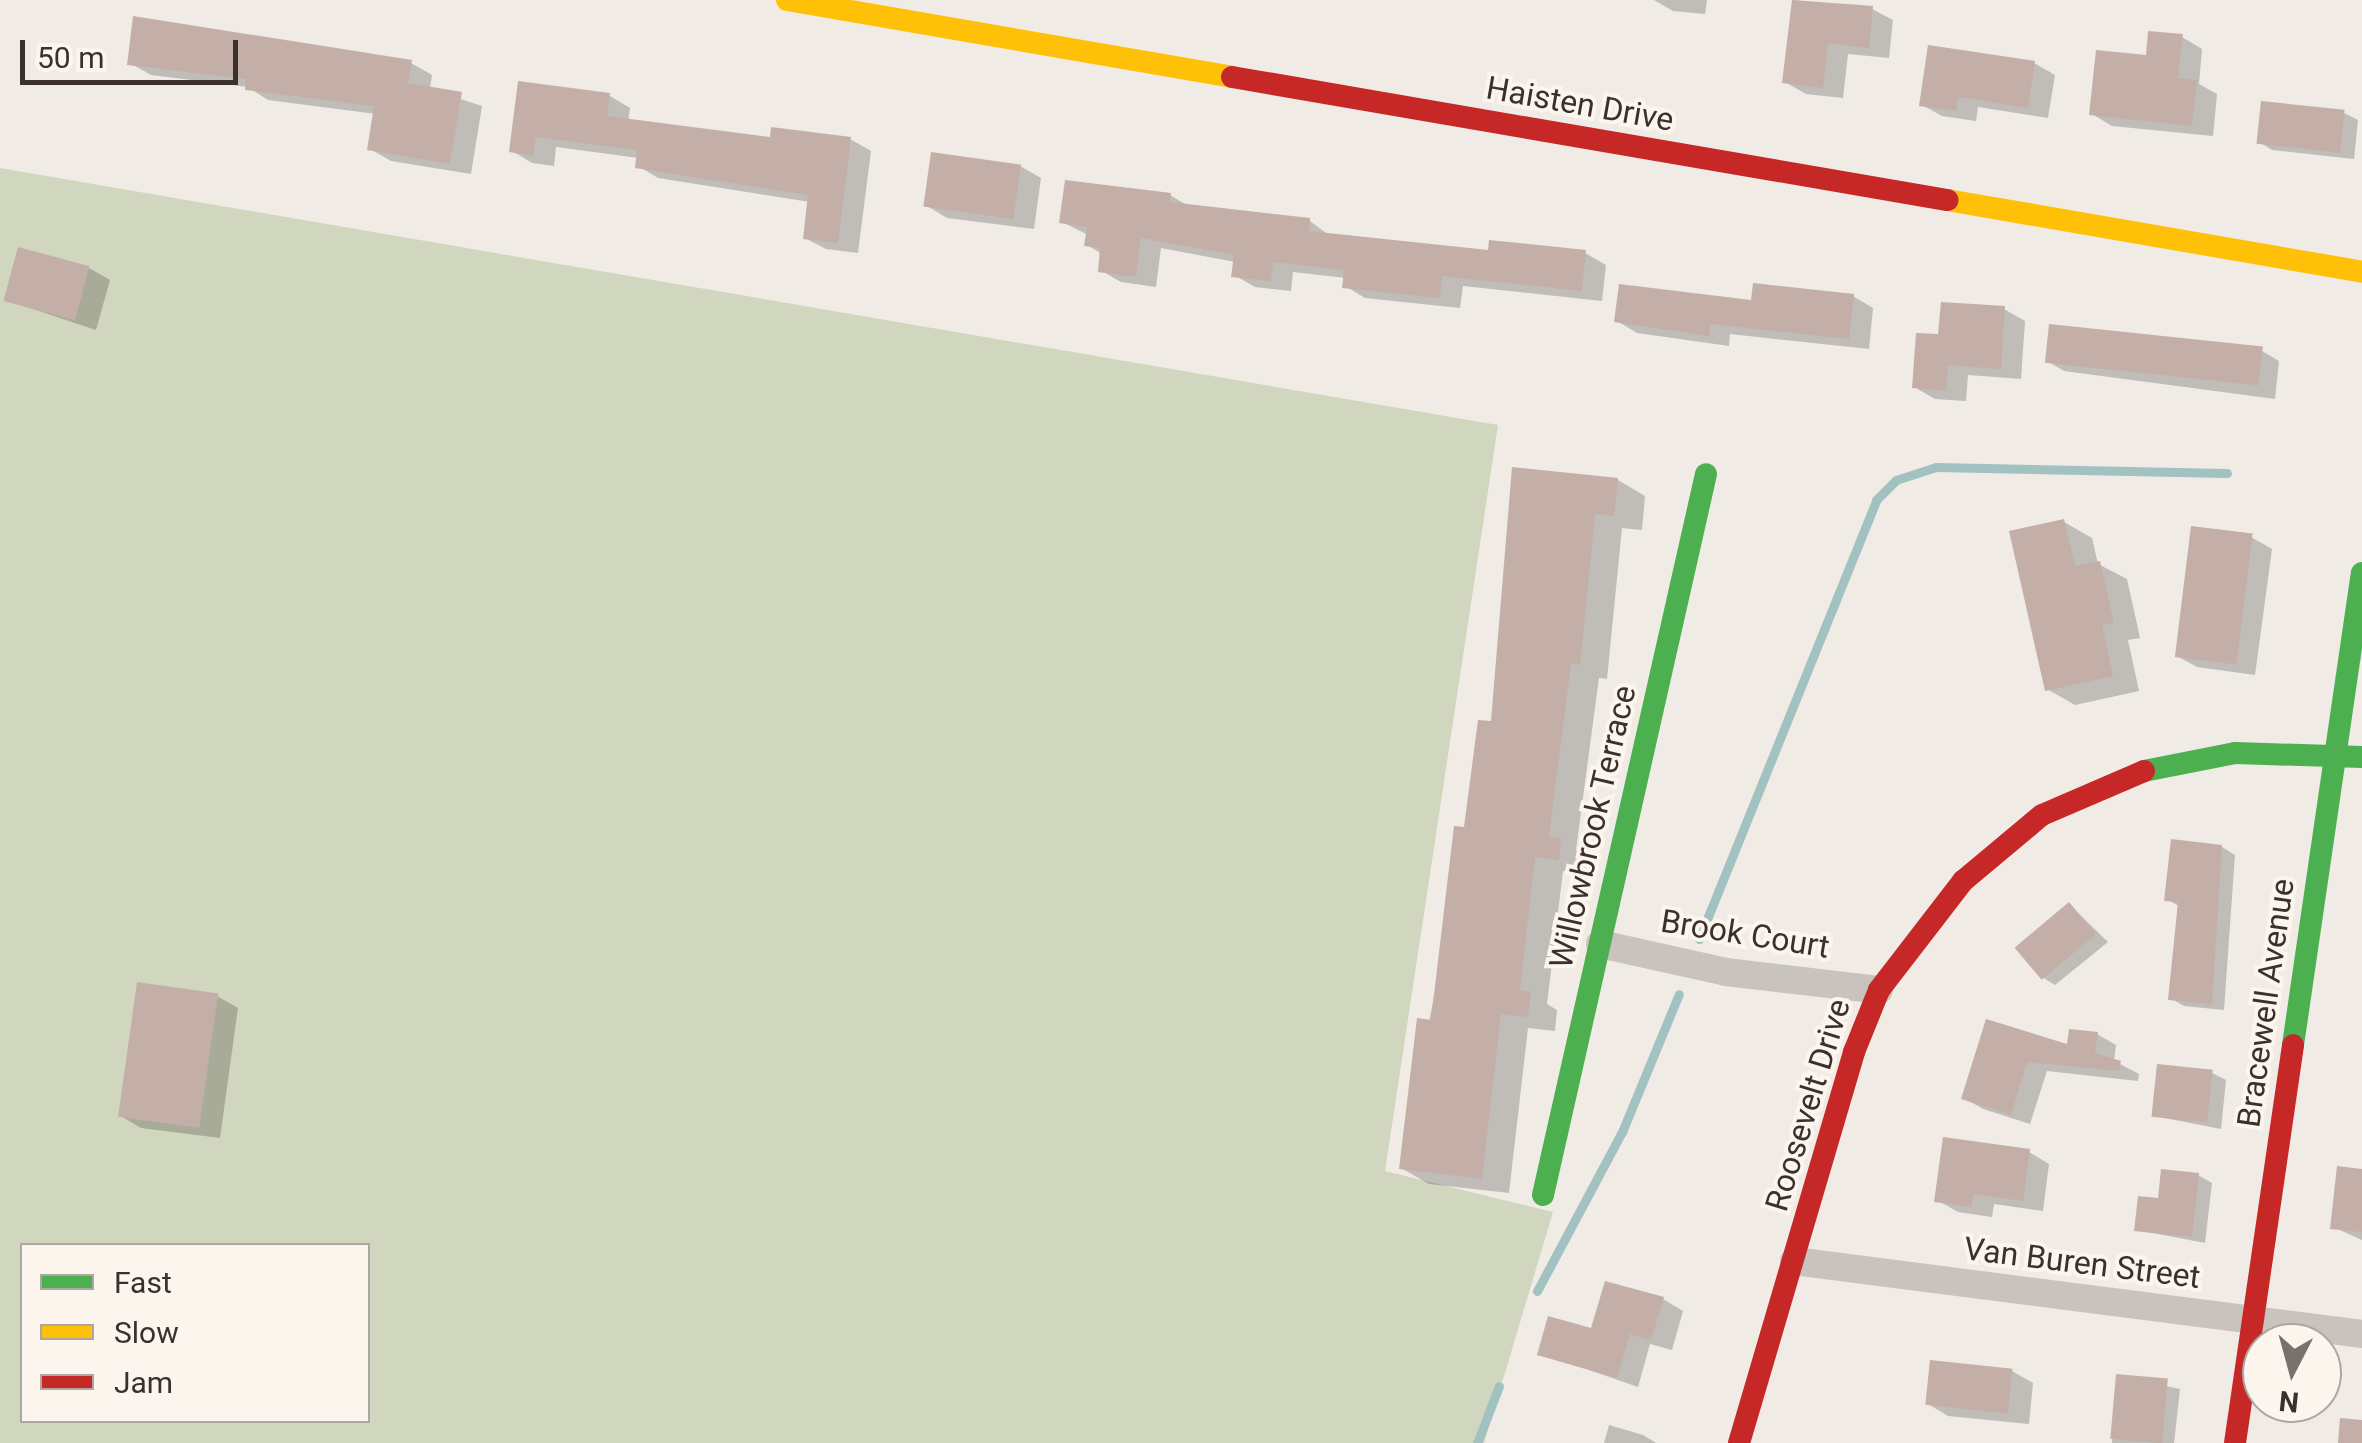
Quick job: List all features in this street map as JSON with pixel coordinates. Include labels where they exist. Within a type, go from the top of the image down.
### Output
[{"type":"street","name":"Haisten Drive","points":[[787,0],[2362,272]]},
{"type":"street","name":"Willowbrook Terrace","points":[[1544,1195],[1706,474]]},
{"type":"street","name":"Bracewell Avenue","points":[[2236,1443],[2362,572]]},
{"type":"street","name":"Roosevelt Drive","points":[[1739,1443],[1854,1052],[1879,990],[1963,880],[2042,815],[2118,779],[2196,756],[2362,757]]},
{"type":"street","name":"Brook Court","points":[[1600,944],[1726,972],[1879,990]]},
{"type":"street","name":"Van Buren Street","points":[[1794,1261],[2362,1334]]},
{"type":"green space","points":[[0,168],[1498,425],[1385,1171],[1553,1212],[1484,1443],[0,1443]]},
{"type":"building","points":[[1792,0],[1873,6],[1869,48],[1828,43],[1823,88],[1782,83]]},
{"type":"building","points":[[133,16],[412,60],[408,83],[462,92],[450,164],[367,150],[374,106],[245,90],[246,79],[127,65]]},
{"type":"building","points":[[2148,31],[2183,34],[2178,78],[2197,80],[2192,126],[2089,115],[2096,50],[2146,55]]},
{"type":"building","points":[[1928,45],[2035,61],[2028,108],[1958,97],[1956,111],[1919,106]]},
{"type":"building","points":[[518,81],[610,93],[607,116],[770,137],[771,127],[851,137],[838,243],[803,239],[808,195],[635,168],[637,150],[536,137],[533,156],[509,152]]},
{"type":"building","points":[[2261,101],[2345,110],[2340,153],[2257,144]]},
{"type":"building","points":[[931,152],[1021,165],[1013,219],[923,206]]},
{"type":"building","points":[[1065,180],[1171,193],[1170,202],[1310,218],[1309,231],[1488,250],[1489,240],[1586,250],[1582,291],[1442,276],[1440,298],[1342,288],[1344,270],[1273,262],[1271,281],[1231,277],[1234,255],[1141,238],[1136,277],[1098,272],[1100,248],[1084,246],[1087,227],[1059,223]]},
{"type":"building","points":[[18,247],[89,266],[75,320],[4,301]]},
{"type":"building","points":[[1753,283],[1854,294],[1849,339],[1710,324],[1709,336],[1614,322],[1619,284],[1751,300]]},
{"type":"building","points":[[1941,302],[2005,306],[2001,369],[1948,365],[1946,391],[1912,388],[1916,333],[1938,334]]},
{"type":"building","points":[[2049,324],[2263,346],[2259,385],[2045,363]]},
{"type":"building","points":[[1512,467],[1618,478],[1614,516],[1595,514],[1580,665],[1571,664],[1549,837],[1561,838],[1559,860],[1535,857],[1520,991],[1531,992],[1528,1017],[1501,1014],[1482,1179],[1399,1169],[1417,1018],[1431,1020],[1454,826],[1464,827],[1478,720],[1491,721]]},
{"type":"building","points":[[2064,519],[2075,566],[2100,561],[2114,623],[2102,625],[2113,676],[2045,691],[2009,531]]},
{"type":"building","points":[[2191,526],[2253,534],[2236,665],[2175,657]]},
{"type":"building","points":[[2171,839],[2222,845],[2212,1004],[2168,1000],[2178,902],[2164,901]]},
{"type":"building","points":[[2069,902],[2096,934],[2042,980],[2015,948]]},
{"type":"building","points":[[137,982],[218,993],[199,1128],[118,1117]]},
{"type":"building","points":[[1986,1019],[2067,1044],[2069,1029],[2098,1032],[2095,1053],[2121,1061],[2119,1071],[2027,1062],[2011,1115],[1961,1099]]},
{"type":"building","points":[[2157,1064],[2213,1070],[2207,1123],[2151,1117]]},
{"type":"building","points":[[1943,1137],[2030,1149],[2023,1201],[1973,1194],[1971,1207],[1934,1202]]},
{"type":"building","points":[[2337,1166],[2362,1169],[2362,1232],[2330,1229]]},
{"type":"building","points":[[2161,1169],[2199,1173],[2192,1237],[2134,1231],[2138,1196],[2158,1198]]},
{"type":"building","points":[[1605,1281],[1664,1297],[1651,1340],[1630,1334],[1617,1378],[1537,1355],[1548,1316],[1591,1328]]},
{"type":"building","points":[[1930,1360],[2013,1369],[2008,1413],[1925,1405]]},
{"type":"building","points":[[2116,1374],[2168,1379],[2162,1443],[2110,1439]]},
{"type":"building","points":[[2342,1418],[2362,1420],[2362,1443],[2338,1443]]},
{"type":"waterway","points":[[1699,939],[1876,500],[1896,480],[1936,467],[2227,473]]},
{"type":"waterway","points":[[1537,1291],[1622,1132],[1679,994]]},
{"type":"waterway","points":[[1477,1443],[1499,1386]]},
{"type":"traffic: fast","points":[[1543,1195],[1706,474]]},
{"type":"traffic: fast","points":[[2293,1045],[2362,573]]},
{"type":"traffic: fast","points":[[2144,771],[2235,753],[2362,757]]},
{"type":"traffic: slow","points":[[787,0],[1232,77]]},
{"type":"traffic: slow","points":[[1947,200],[2362,272]]},
{"type":"traffic: jam","points":[[1232,77],[1947,200]]},
{"type":"traffic: jam","points":[[1739,1443],[1854,1052],[1879,990],[1963,881],[2042,815],[2144,771]]},
{"type":"traffic: jam","points":[[2235,1443],[2293,1045]]}]
